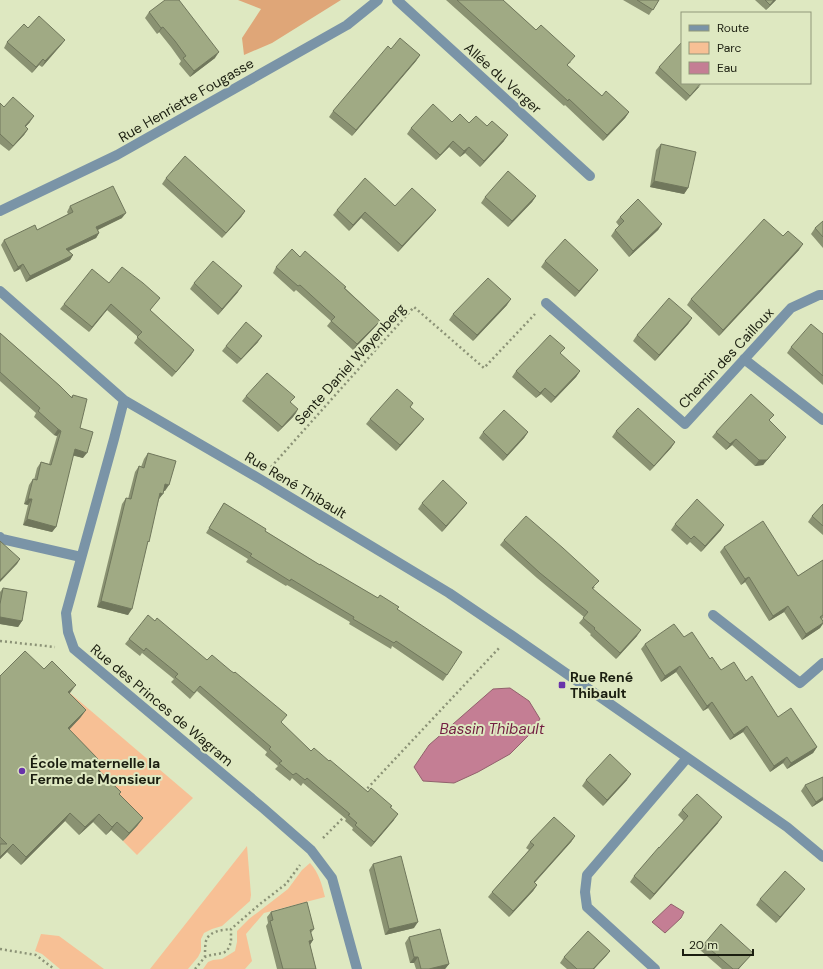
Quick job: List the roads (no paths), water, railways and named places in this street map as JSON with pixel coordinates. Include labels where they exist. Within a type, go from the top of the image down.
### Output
[{"type":"street","name":"Rue Henriette Fougasse","points":[[0,211],[118,156],[347,25],[378,0]]},
{"type":"street","name":"Allée du Verger","points":[[397,0],[590,176]]},
{"type":"street","name":"Rue René Thibault","points":[[0,291],[124,400],[260,479],[449,593],[511,634],[787,827],[823,856]]},
{"type":"street","name":"Chemin des Cailloux","points":[[546,303],[685,424],[791,308],[819,295],[823,295]]},
{"type":"street","points":[[744,359],[823,420]]},
{"type":"street","name":"Rue des Princes de Wagram","points":[[124,400],[66,613],[68,632],[74,649],[311,850],[332,878],[357,969]]},
{"type":"street","points":[[0,537],[2,539],[81,558]]},
{"type":"street","points":[[713,615],[800,683],[823,664]]},
{"type":"street","points":[[655,969],[587,907],[585,892],[587,875],[687,758]]},
{"type":"water","name":"Bassin Thibault","points":[[510,688],[529,701],[540,719],[529,735],[510,754],[478,772],[454,783],[423,781],[414,767],[429,745],[493,689]]},
{"type":"water","points":[[671,904],[684,912],[681,918],[665,933],[652,922]]},
{"type":"place","name":"Rue René Thibault","points":[[562,685]]},
{"type":"place","name":"École maternelle la Ferme de Monsieur","points":[[22,771]]}]
